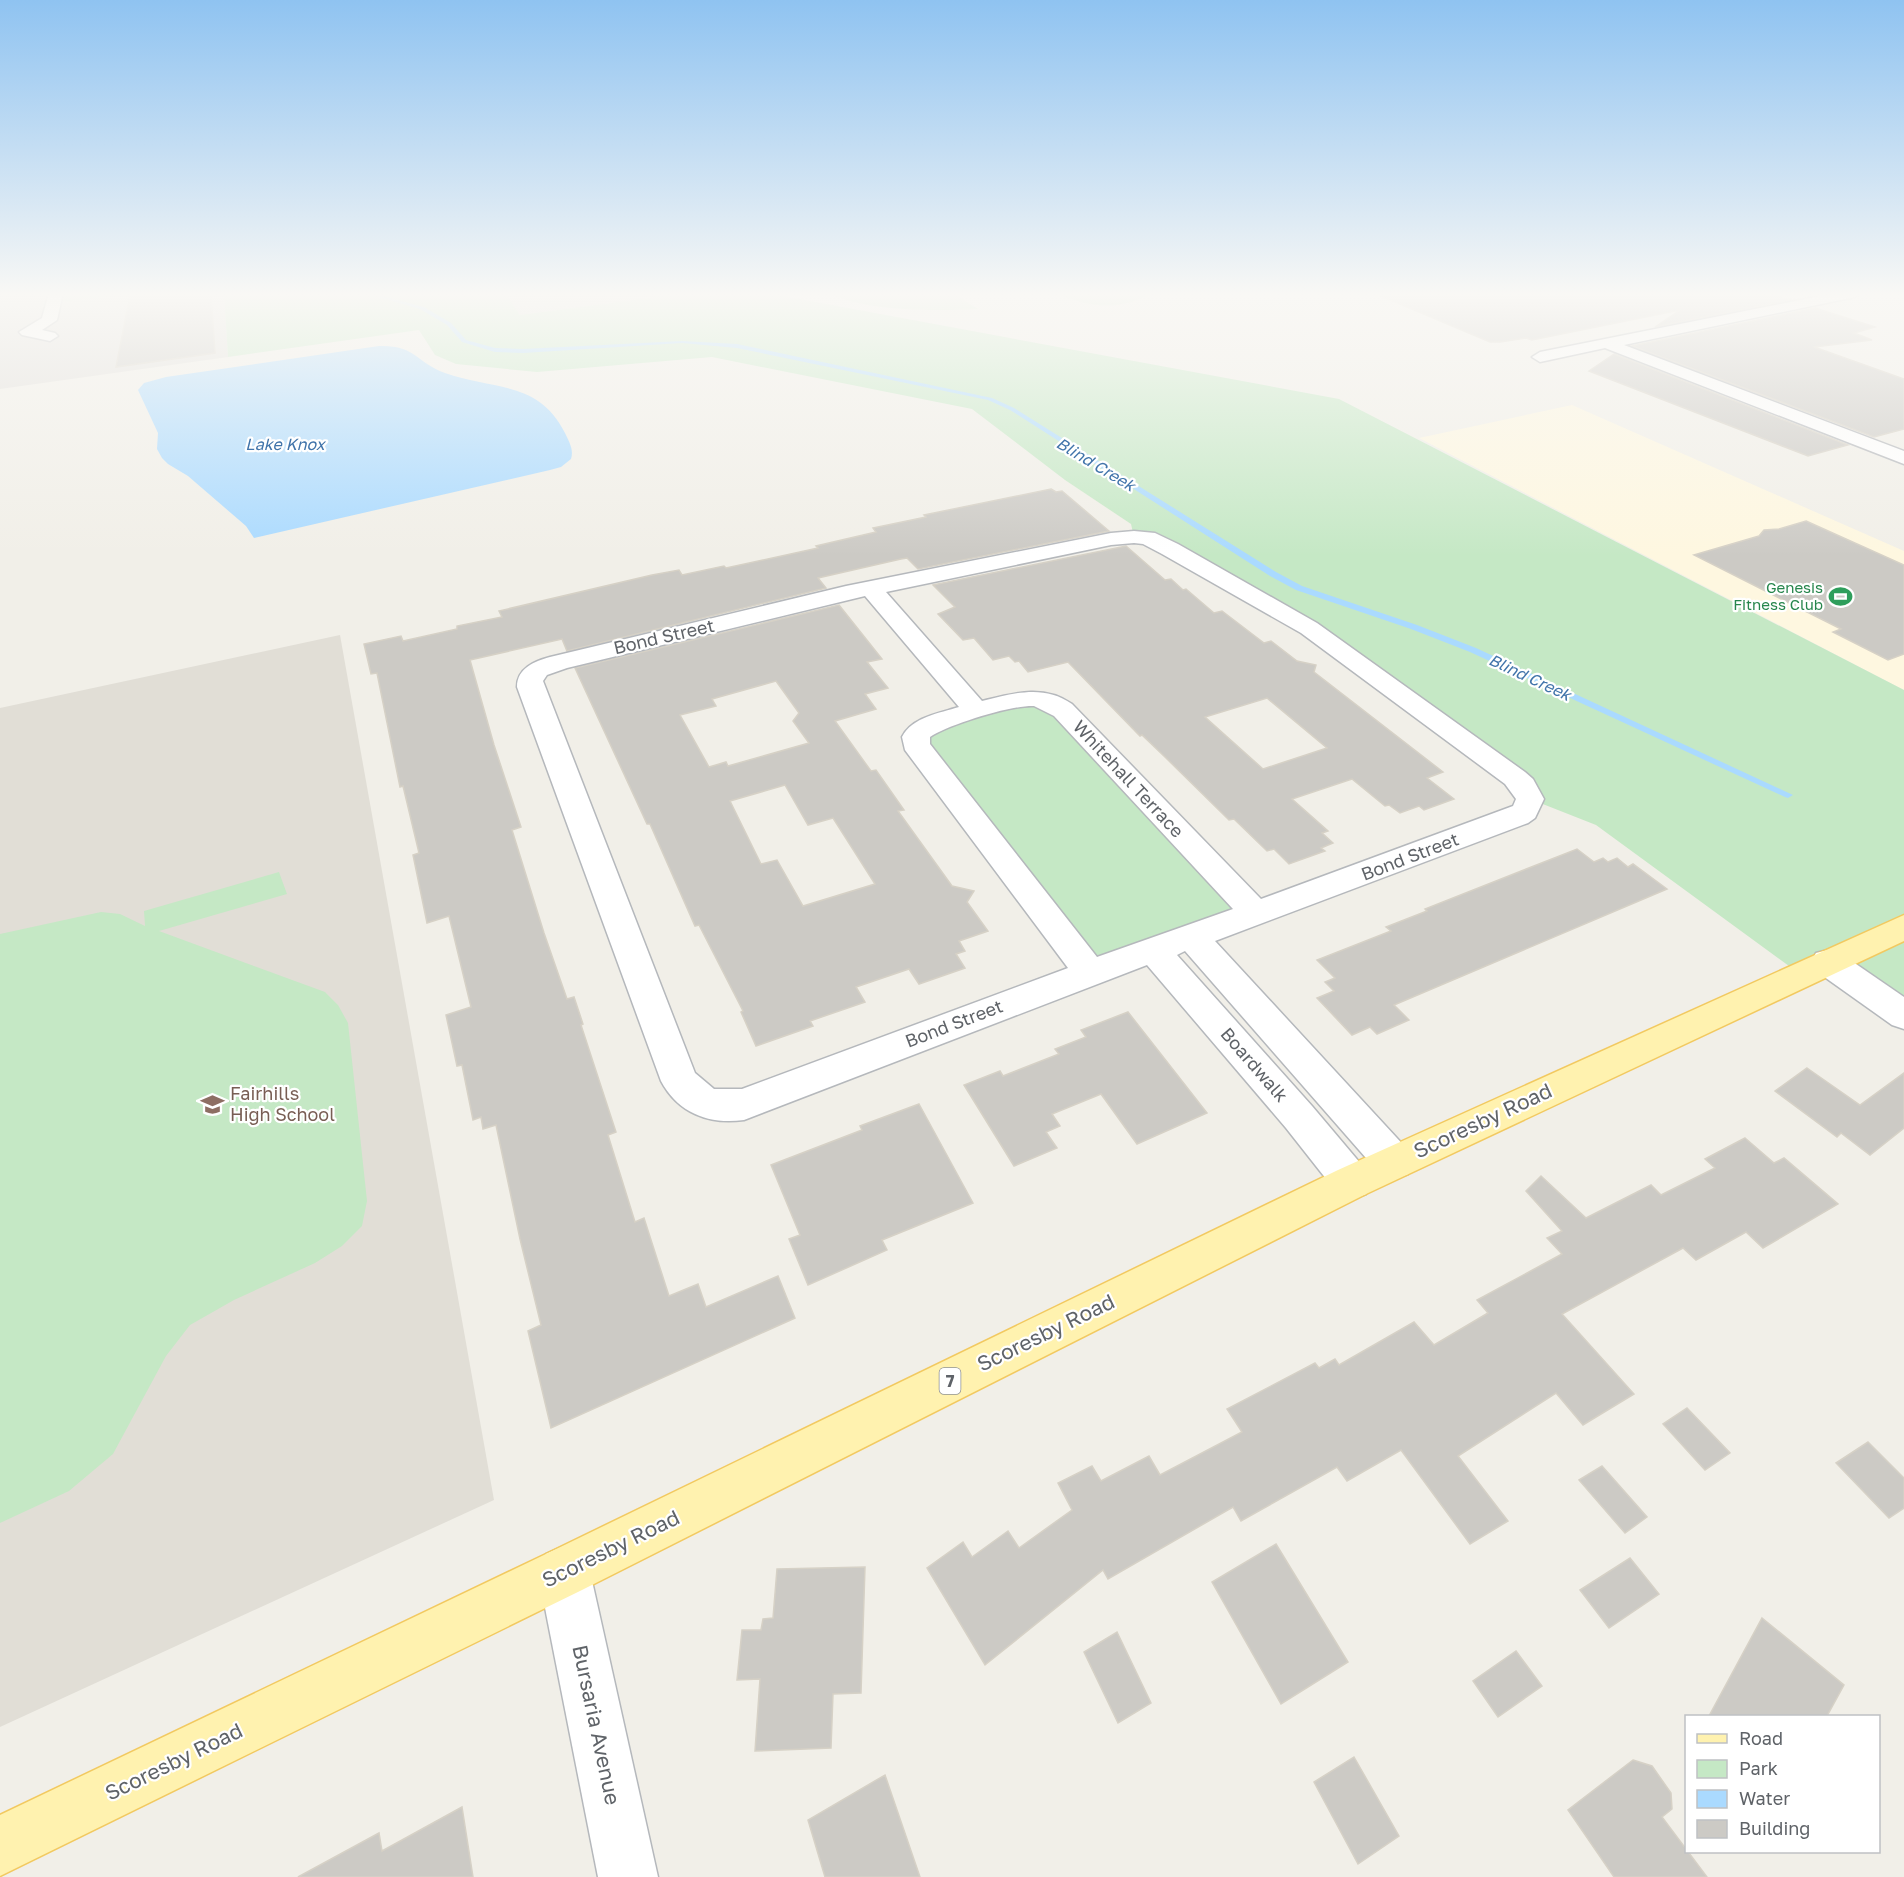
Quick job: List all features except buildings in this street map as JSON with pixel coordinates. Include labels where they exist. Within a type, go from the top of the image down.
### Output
[{"type":"main road","name":"Scoresby Road","points":[[0,1846],[564,1572],[1352,1182],[1904,927]]},
{"type":"street","points":[[1703,381],[1904,458]]},
{"type":"street","name":"Bond Street","points":[[1147,538],[1309,628],[1515,778],[1528,792],[1530,799],[1528,805],[1518,816],[1255,913],[744,1104],[722,1107],[711,1104],[687,1092],[680,1081],[529,681],[532,674],[539,669],[559,662],[870,588],[1111,539],[1147,538]]},
{"type":"street","points":[[870,588],[976,711]]},
{"type":"street","name":"Whitehall Terrace","points":[[1090,973],[917,747],[917,735],[922,729],[938,722],[1029,698],[1044,700],[1058,706],[1255,913]]},
{"type":"street","points":[[1191,936],[1394,1162]]},
{"type":"street","name":"Boardwalk","points":[[1153,950],[1352,1182]]},
{"type":"street","points":[[1828,962],[1904,1015]]},
{"type":"street","name":"Bursaria Avenue","points":[[564,1572],[628,1877]]},
{"type":"shaded area","points":[[0,381],[60,381],[0,389]]},
{"type":"shaded area","points":[[1572,405],[1904,551],[1904,690],[1419,438]]},
{"type":"shaded area","name":"Fairhills High School","points":[[340,635],[494,1500],[0,1727],[0,708]]},
{"type":"green space","points":[[830,381],[1240,381],[1339,399],[1904,690],[1904,1015],[1829,962],[1800,974],[1596,825],[1530,799],[1324,638],[1134,537],[1131,524],[1065,480],[972,409]]},
{"type":"green space","points":[[1036,699],[1255,913],[1090,973],[917,735]]},
{"type":"green space","points":[[279,872],[287,894],[159,931],[325,992],[338,1005],[348,1023],[367,1201],[362,1226],[342,1246],[315,1263],[234,1300],[190,1325],[166,1356],[113,1454],[69,1491],[0,1523],[0,934],[101,912],[120,914],[145,926],[144,911]]},
{"type":"water","name":"Lake Knox","points":[[153,381],[474,381],[528,395],[542,404],[554,416],[565,433],[572,452],[571,459],[561,467],[550,470],[254,538],[246,526],[188,476],[162,458],[157,449],[158,433],[138,390],[144,383]]},
{"type":"waterway","name":"Blind Creek","points":[[902,381],[990,399],[1012,409],[1273,574],[1299,588],[1414,627],[1473,650],[1788,795]]},
{"type":"place","name":"Genesis Fitness Club","points":[[1841,597]]},
{"type":"place","name":"Fairhills High School","points":[[212,1104]]}]
